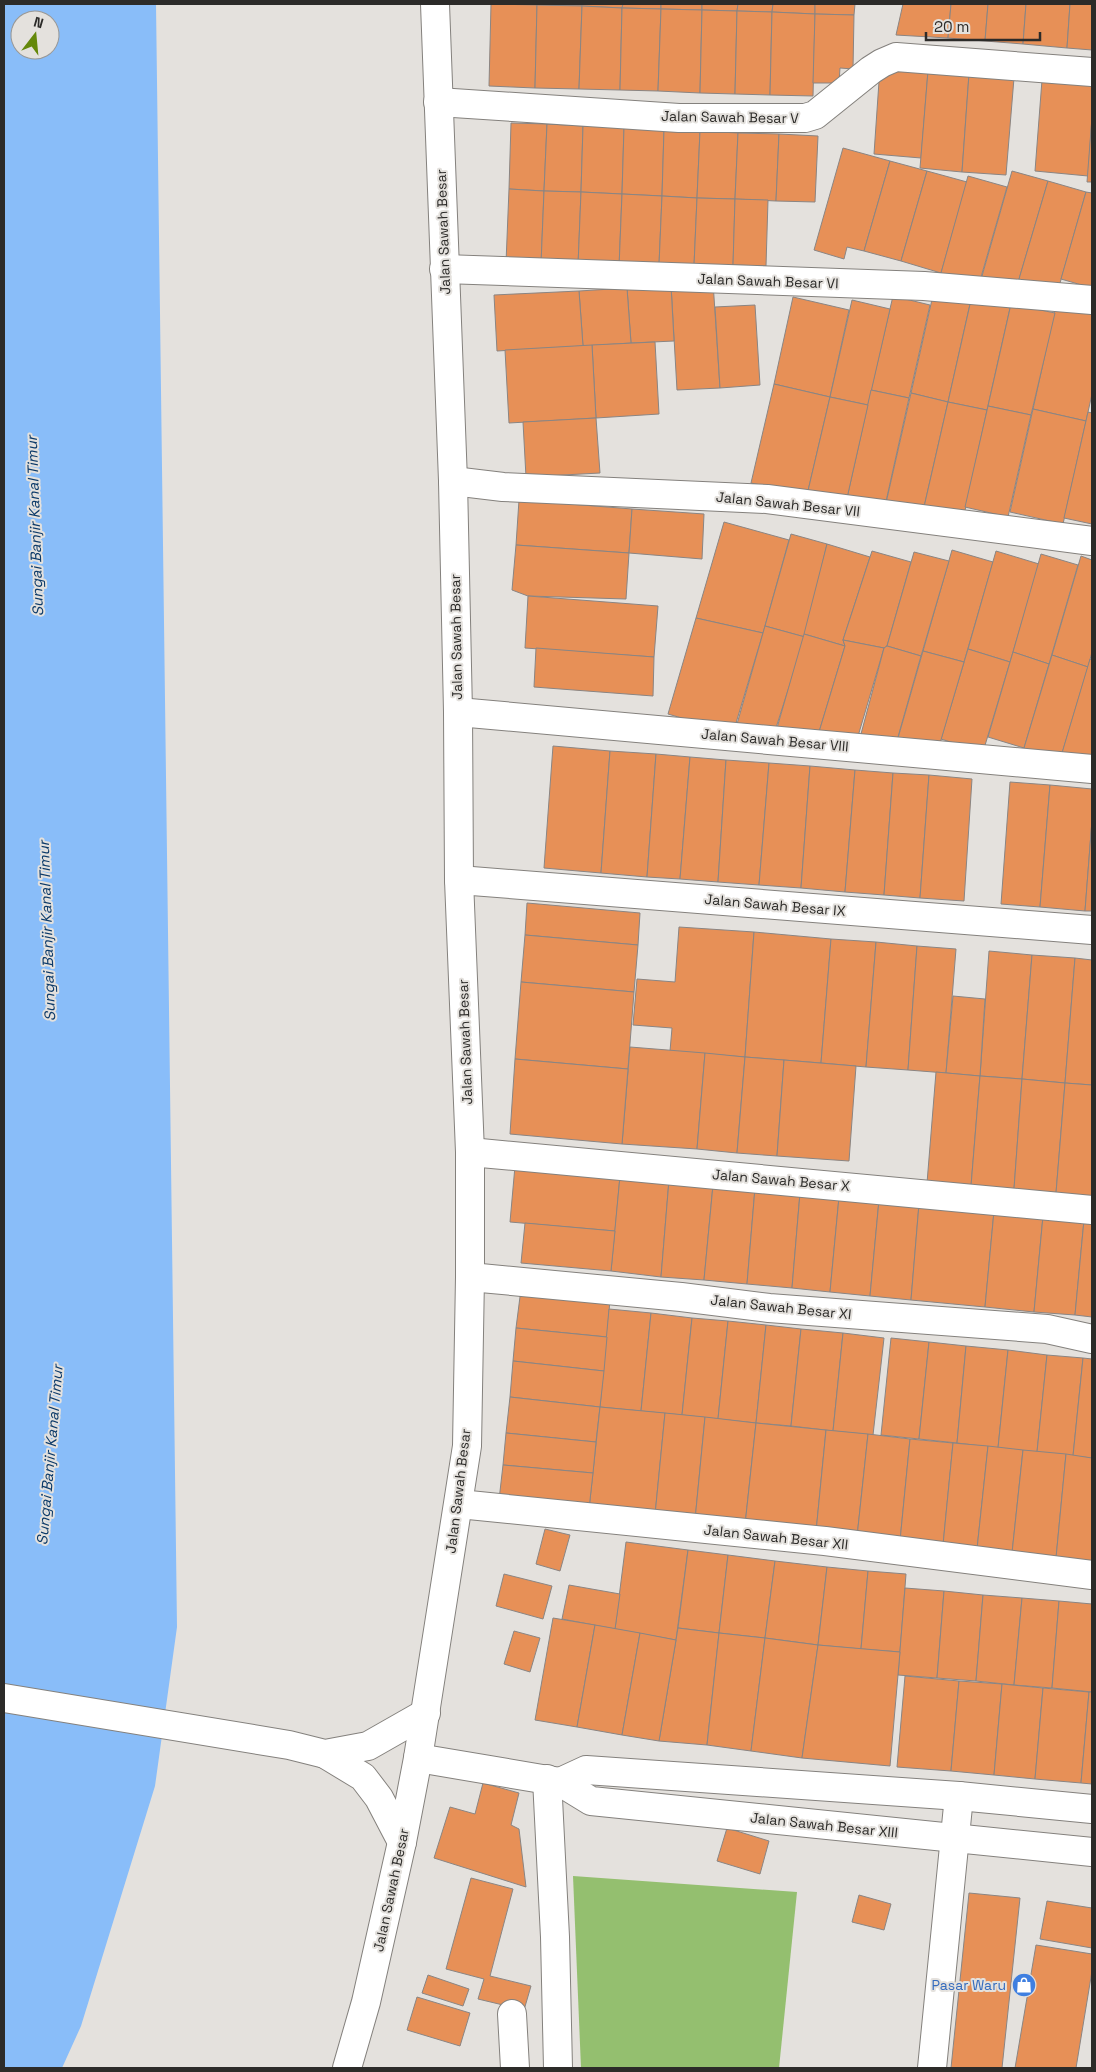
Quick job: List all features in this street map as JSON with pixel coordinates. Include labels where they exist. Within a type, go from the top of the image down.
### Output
[{"type":"street","name":"Jalan Sawah Besar","points":[[347,2068],[366,2002],[402,1842],[426,1713],[467,1446],[470,1152],[459,880],[458,712],[452,481],[435,4]]},
{"type":"street","name":"Jalan Sawah Besar V","points":[[438,102],[679,118],[805,118],[815,115],[882,63],[896,57],[1092,72]]},
{"type":"street","name":"Jalan Sawah Besar VI","points":[[444,269],[924,286],[1092,300]]},
{"type":"street","name":"Jalan Sawah Besar VII","points":[[452,481],[503,487],[766,499],[1092,541]]},
{"type":"street","name":"Jalan Sawah Besar VIII","points":[[458,712],[1092,769]]},
{"type":"street","name":"Jalan Sawah Besar IX","points":[[459,880],[1092,930]]},
{"type":"street","name":"Jalan Sawah Besar X","points":[[470,1152],[1092,1210]]},
{"type":"street","name":"Jalan Sawah Besar XI","points":[[470,1277],[680,1297],[769,1308],[1047,1329],[1092,1339]]},
{"type":"street","name":"Jalan Sawah Besar XII","points":[[458,1504],[825,1541],[1092,1575]]},
{"type":"street","points":[[4,1698],[289,1746],[325,1754],[363,1777],[379,1798],[402,1842]]},
{"type":"street","points":[[325,1754],[368,1746],[426,1713]]},
{"type":"street","name":"Jalan Sawah Besar XIII","points":[[418,1758],[554,1781],[592,1801],[1092,1852]]},
{"type":"street","points":[[558,2068],[554,1937],[554,1781],[586,1770],[959,1796],[1092,1809]]},
{"type":"street","points":[[932,2068],[959,1796]]},
{"type":"street","points":[[512,2014],[516,2068]]},
{"type":"green space","points":[[573,1876],[797,1892],[779,2068],[581,2068]]},
{"type":"water","name":"Sungai Banjir Kanal Timur","points":[[4,4],[156,4],[177,1627],[155,1786],[81,2026],[62,2068],[4,2068]]},
{"type":"building","points":[[491,4],[537,5],[535,88],[489,86]]},
{"type":"building","points":[[582,4],[582,6],[537,5]]},
{"type":"building","points":[[582,4],[623,4],[622,8],[582,6]]},
{"type":"building","points":[[623,4],[661,4],[661,9],[622,8]]},
{"type":"building","points":[[661,4],[702,4],[702,10],[661,9]]},
{"type":"building","points":[[702,4],[738,4],[737,11],[702,10]]},
{"type":"building","points":[[738,4],[773,4],[772,12],[737,11]]},
{"type":"building","points":[[773,4],[815,4],[815,14],[772,12]]},
{"type":"building","points":[[815,4],[855,4],[854,15],[815,14]]},
{"type":"building","points":[[903,4],[951,4],[948,38],[896,35]]},
{"type":"building","points":[[951,4],[988,4],[985,41],[948,38]]},
{"type":"building","points":[[988,4],[1026,4],[1023,44],[985,41]]},
{"type":"building","points":[[1026,4],[1070,4],[1067,48],[1023,44]]},
{"type":"building","points":[[1070,4],[1092,4],[1092,50],[1067,48]]},
{"type":"building","points":[[537,5],[582,6],[579,89],[535,88]]},
{"type":"building","points":[[582,6],[622,8],[620,90],[579,89]]},
{"type":"building","points":[[622,8],[661,9],[658,91],[620,90]]},
{"type":"building","points":[[661,9],[702,10],[700,93],[658,91]]},
{"type":"building","points":[[702,10],[737,11],[735,94],[700,93]]},
{"type":"building","points":[[737,11],[772,12],[770,95],[735,94]]},
{"type":"building","points":[[772,12],[815,14],[813,96],[770,95]]},
{"type":"building","points":[[815,14],[854,15],[853,69],[840,68],[839,83],[813,83]]},
{"type":"building","points":[[880,67],[928,71],[921,158],[874,154]]},
{"type":"building","points":[[928,71],[969,74],[962,172],[920,168]]},
{"type":"building","points":[[969,74],[1014,78],[1006,175],[962,172]]},
{"type":"building","points":[[1042,80],[1092,85],[1088,176],[1035,171]]},
{"type":"building","points":[[1092,117],[1092,182],[1087,182]]},
{"type":"building","points":[[511,123],[547,124],[544,191],[509,189]]},
{"type":"building","points":[[547,124],[583,126],[581,192],[544,191]]},
{"type":"building","points":[[583,126],[624,127],[622,194],[581,192]]},
{"type":"building","points":[[624,127],[664,129],[662,196],[622,194]]},
{"type":"building","points":[[664,129],[700,131],[697,198],[662,196]]},
{"type":"building","points":[[700,131],[738,133],[735,199],[697,198]]},
{"type":"building","points":[[738,133],[779,134],[776,201],[735,199]]},
{"type":"building","points":[[779,134],[818,136],[815,202],[776,201]]},
{"type":"building","points":[[843,148],[890,161],[864,251],[847,247],[844,259],[814,250]]},
{"type":"building","points":[[890,161],[927,171],[901,261],[864,251]]},
{"type":"building","points":[[927,171],[967,182],[941,273],[901,261]]},
{"type":"building","points":[[1012,171],[1048,181],[1017,286],[982,276]]},
{"type":"building","points":[[968,176],[1007,187],[979,284],[941,273]]},
{"type":"building","points":[[1048,181],[1086,192],[1058,290],[1019,279]]},
{"type":"building","points":[[509,189],[544,191],[541,265],[506,263]]},
{"type":"building","points":[[544,191],[581,192],[578,266],[541,265]]},
{"type":"building","points":[[581,192],[622,194],[619,268],[578,266]]},
{"type":"building","points":[[1086,192],[1092,193],[1092,288],[1061,279]]},
{"type":"building","points":[[622,194],[662,196],[659,265],[619,268]]},
{"type":"building","points":[[662,196],[697,198],[694,266],[659,265]]},
{"type":"building","points":[[697,198],[735,199],[733,268],[694,266]]},
{"type":"building","points":[[735,199],[768,200],[766,266],[733,265]]},
{"type":"building","points":[[713,282],[720,388],[677,390],[671,285]]},
{"type":"building","points":[[671,285],[674,341],[631,343],[627,288]]},
{"type":"building","points":[[627,288],[631,343],[583,346],[579,291]]},
{"type":"building","points":[[579,291],[583,346],[497,351],[494,295]]},
{"type":"building","points":[[933,295],[970,304],[948,402],[911,393]]},
{"type":"building","points":[[893,296],[930,305],[909,398],[871,390]]},
{"type":"building","points":[[793,297],[849,310],[830,397],[774,384]]},
{"type":"building","points":[[852,300],[890,309],[868,405],[830,397]]},
{"type":"building","points":[[971,300],[1010,308],[987,410],[948,402]]},
{"type":"building","points":[[1057,300],[1092,308],[1092,394],[1086,421],[1033,409]]},
{"type":"building","points":[[1011,304],[1055,313],[1031,415],[988,406]]},
{"type":"building","points":[[755,305],[760,385],[720,388],[715,307]]},
{"type":"building","points":[[655,342],[659,414],[596,418],[592,345]]},
{"type":"building","points":[[592,345],[596,418],[509,423],[505,350]]},
{"type":"building","points":[[774,384],[830,397],[807,495],[751,483]]},
{"type":"building","points":[[871,390],[909,398],[885,506],[847,498]]},
{"type":"building","points":[[911,393],[948,402],[924,507],[886,503]]},
{"type":"building","points":[[830,397],[868,405],[847,498],[807,495]]},
{"type":"building","points":[[948,402],[987,410],[964,515],[924,507]]},
{"type":"building","points":[[988,406],[1031,415],[1008,517],[965,507]]},
{"type":"building","points":[[1033,409],[1086,421],[1063,524],[1010,512]]},
{"type":"building","points":[[1088,412],[1092,413],[1092,524],[1064,518]]},
{"type":"building","points":[[596,418],[600,473],[526,477],[523,422]]},
{"type":"building","points":[[519,500],[632,509],[629,553],[516,545]]},
{"type":"building","points":[[632,509],[704,514],[702,559],[629,553]]},
{"type":"building","points":[[724,522],[789,540],[763,633],[696,618]]},
{"type":"building","points":[[791,534],[827,544],[805,637],[765,626]]},
{"type":"building","points":[[827,544],[870,557],[843,640],[845,646],[804,634]]},
{"type":"building","points":[[516,545],[629,553],[626,599],[528,596],[512,590]]},
{"type":"building","points":[[952,550],[993,562],[964,662],[923,651]]},
{"type":"building","points":[[872,551],[911,562],[887,646],[884,648],[843,640]]},
{"type":"building","points":[[996,551],[1039,564],[1010,662],[968,649]]},
{"type":"building","points":[[914,552],[949,561],[921,656],[887,646]]},
{"type":"building","points":[[1041,554],[1078,565],[1049,664],[1013,652]]},
{"type":"building","points":[[1081,556],[1092,560],[1092,652],[1088,667],[1052,655]]},
{"type":"building","points":[[528,596],[658,606],[654,657],[525,648]]},
{"type":"building","points":[[696,618],[763,633],[733,733],[668,714]]},
{"type":"building","points":[[765,626],[805,637],[774,734],[737,724]]},
{"type":"building","points":[[804,634],[845,646],[819,732],[777,728]]},
{"type":"building","points":[[843,640],[884,648],[856,743],[819,732],[845,646]]},
{"type":"building","points":[[887,646],[921,656],[896,744],[861,734],[884,648]]},
{"type":"building","points":[[536,648],[654,657],[653,696],[534,687]]},
{"type":"building","points":[[968,649],[1010,662],[983,752],[941,739]]},
{"type":"building","points":[[923,651],[964,662],[938,750],[898,738]]},
{"type":"building","points":[[1013,652],[1049,664],[1024,748],[988,737]]},
{"type":"building","points":[[1052,655],[1088,667],[1060,760],[1024,748]]},
{"type":"building","points":[[1090,659],[1092,660],[1092,762],[1062,753]]},
{"type":"building","points":[[553,746],[610,751],[601,873],[544,868]]},
{"type":"building","points":[[610,751],[656,754],[647,877],[601,873]]},
{"type":"building","points":[[656,754],[690,757],[680,879],[647,877]]},
{"type":"building","points":[[690,757],[726,760],[718,882],[680,879]]},
{"type":"building","points":[[726,760],[769,763],[759,885],[718,882]]},
{"type":"building","points":[[769,763],[810,766],[801,888],[759,885]]},
{"type":"building","points":[[810,766],[855,770],[845,892],[801,888]]},
{"type":"building","points":[[855,770],[893,773],[884,895],[845,892]]},
{"type":"building","points":[[893,773],[929,775],[920,898],[884,895]]},
{"type":"building","points":[[929,775],[972,779],[964,901],[920,898]]},
{"type":"building","points":[[1010,782],[1050,785],[1040,907],[1001,904]]},
{"type":"building","points":[[1050,785],[1092,789],[1092,820],[1085,911],[1040,907]]},
{"type":"building","points":[[1092,820],[1092,911],[1085,911]]},
{"type":"building","points":[[527,903],[640,913],[638,945],[525,935]]},
{"type":"building","points":[[679,927],[754,932],[745,1057],[670,1051],[672,1028],[633,1025],[637,979],[675,982]]},
{"type":"building","points":[[754,932],[831,939],[821,1063],[745,1057]]},
{"type":"building","points":[[525,935],[638,945],[634,992],[521,982]]},
{"type":"building","points":[[831,939],[876,942],[866,1067],[821,1063]]},
{"type":"building","points":[[876,942],[917,946],[908,1070],[866,1067]]},
{"type":"building","points":[[917,946],[956,949],[946,1073],[908,1070]]},
{"type":"building","points":[[989,951],[1032,955],[1022,1079],[980,1076]]},
{"type":"building","points":[[1032,955],[1075,958],[1065,1083],[1022,1079]]},
{"type":"building","points":[[1075,958],[1092,960],[1092,1085],[1065,1083]]},
{"type":"building","points":[[521,982],[634,992],[628,1069],[515,1059]]},
{"type":"building","points":[[953,996],[985,999],[980,1076],[946,1073]]},
{"type":"building","points":[[630,1047],[705,1053],[697,1149],[622,1144]]},
{"type":"building","points":[[705,1053],[745,1057],[737,1153],[697,1149]]},
{"type":"building","points":[[745,1057],[784,1060],[777,1156],[737,1153]]},
{"type":"building","points":[[515,1059],[628,1069],[622,1144],[510,1134]]},
{"type":"building","points":[[784,1060],[856,1066],[849,1161],[777,1156]]},
{"type":"building","points":[[936,1072],[980,1076],[971,1186],[927,1183]]},
{"type":"building","points":[[980,1076],[1022,1079],[1014,1189],[971,1186]]},
{"type":"building","points":[[1022,1079],[1065,1083],[1056,1193],[1014,1189]]},
{"type":"building","points":[[1065,1083],[1092,1085],[1092,1196],[1056,1193]]},
{"type":"building","points":[[515,1166],[620,1176],[615,1231],[510,1222]]},
{"type":"building","points":[[620,1176],[669,1180],[661,1277],[611,1271]]},
{"type":"building","points":[[669,1180],[713,1185],[704,1280],[661,1277]]},
{"type":"building","points":[[713,1185],[755,1188],[747,1284],[704,1280]]},
{"type":"building","points":[[755,1188],[800,1193],[792,1288],[747,1284]]},
{"type":"building","points":[[800,1193],[839,1197],[830,1292],[792,1288]]},
{"type":"building","points":[[839,1197],[879,1200],[870,1296],[830,1292]]},
{"type":"building","points":[[879,1200],[919,1204],[911,1300],[870,1296]]},
{"type":"building","points":[[919,1204],[994,1211],[985,1307],[911,1300]]},
{"type":"building","points":[[994,1211],[1043,1216],[1034,1312],[985,1307]]},
{"type":"building","points":[[1043,1216],[1084,1220],[1075,1315],[1034,1312]]},
{"type":"building","points":[[1084,1220],[1092,1220],[1092,1317],[1075,1315]]},
{"type":"building","points":[[525,1223],[615,1231],[611,1271],[521,1263]]},
{"type":"building","points":[[521,1289],[610,1299],[607,1337],[516,1328]]},
{"type":"building","points":[[609,1309],[651,1313],[641,1411],[600,1407]]},
{"type":"building","points":[[651,1313],[692,1318],[682,1415],[641,1411]]},
{"type":"building","points":[[692,1318],[728,1321],[718,1419],[682,1415]]},
{"type":"building","points":[[728,1321],[766,1325],[756,1423],[718,1419]]},
{"type":"building","points":[[766,1325],[801,1329],[791,1426],[756,1423]]},
{"type":"building","points":[[516,1328],[607,1337],[604,1371],[513,1361]]},
{"type":"building","points":[[801,1329],[843,1333],[833,1431],[791,1426]]},
{"type":"building","points":[[843,1333],[884,1338],[873,1435],[833,1431]]},
{"type":"building","points":[[891,1338],[929,1342],[919,1439],[881,1435]]},
{"type":"building","points":[[929,1342],[966,1346],[957,1443],[919,1439]]},
{"type":"building","points":[[966,1346],[1008,1350],[998,1448],[957,1443]]},
{"type":"building","points":[[1008,1350],[1047,1355],[1037,1452],[998,1448]]},
{"type":"building","points":[[1047,1355],[1083,1358],[1073,1456],[1037,1452]]},
{"type":"building","points":[[1083,1358],[1092,1359],[1092,1458],[1073,1456]]},
{"type":"building","points":[[513,1361],[604,1371],[600,1407],[510,1397]]},
{"type":"building","points":[[510,1397],[600,1407],[596,1442],[506,1433]]},
{"type":"building","points":[[600,1407],[665,1413],[655,1515],[589,1509]]},
{"type":"building","points":[[665,1413],[705,1417],[695,1520],[655,1515]]},
{"type":"building","points":[[705,1417],[756,1423],[745,1525],[695,1520]]},
{"type":"building","points":[[756,1423],[826,1430],[816,1532],[745,1525]]},
{"type":"building","points":[[826,1430],[868,1434],[857,1537],[816,1532]]},
{"type":"building","points":[[506,1433],[596,1442],[593,1473],[503,1465]]},
{"type":"building","points":[[868,1434],[910,1439],[900,1541],[857,1537]]},
{"type":"building","points":[[910,1439],[953,1443],[943,1545],[900,1541]]},
{"type":"building","points":[[953,1443],[988,1446],[977,1549],[943,1545]]},
{"type":"building","points":[[988,1446],[1023,1450],[1012,1553],[977,1549]]},
{"type":"building","points":[[1023,1450],[1066,1454],[1056,1558],[1012,1553]]},
{"type":"building","points":[[1066,1454],[1092,1458],[1092,1561],[1056,1558]]},
{"type":"building","points":[[503,1465],[593,1473],[589,1509],[499,1500]]},
{"type":"building","points":[[545,1529],[570,1535],[560,1571],[536,1564]]},
{"type":"building","points":[[626,1542],[688,1550],[676,1640],[615,1629]]},
{"type":"building","points":[[688,1550],[728,1555],[719,1633],[678,1628]]},
{"type":"building","points":[[728,1555],[775,1561],[765,1638],[719,1633]]},
{"type":"building","points":[[775,1561],[827,1567],[818,1645],[765,1638]]},
{"type":"building","points":[[827,1567],[868,1571],[861,1649],[818,1645]]},
{"type":"building","points":[[868,1571],[906,1574],[900,1652],[861,1649]]},
{"type":"building","points":[[504,1574],[552,1586],[543,1619],[496,1606]]},
{"type":"building","points":[[569,1585],[620,1594],[615,1629],[562,1619]]},
{"type":"building","points":[[905,1588],[944,1591],[937,1678],[898,1675]]},
{"type":"building","points":[[944,1591],[983,1595],[976,1681],[937,1678]]},
{"type":"building","points":[[983,1595],[1022,1598],[1014,1685],[976,1681]]},
{"type":"building","points":[[1022,1598],[1059,1601],[1052,1688],[1014,1685]]},
{"type":"building","points":[[1059,1601],[1092,1604],[1092,1692],[1052,1688]]},
{"type":"building","points":[[553,1618],[595,1625],[577,1727],[535,1720]]},
{"type":"building","points":[[595,1625],[640,1633],[622,1735],[577,1727]]},
{"type":"building","points":[[678,1628],[719,1633],[707,1745],[659,1741]]},
{"type":"building","points":[[514,1631],[540,1638],[530,1672],[504,1664]]},
{"type":"building","points":[[640,1633],[676,1640],[659,1741],[622,1735]]},
{"type":"building","points":[[719,1633],[765,1638],[751,1751],[707,1745]]},
{"type":"building","points":[[765,1638],[818,1645],[802,1758],[751,1751]]},
{"type":"building","points":[[818,1645],[900,1652],[890,1766],[802,1758]]},
{"type":"building","points":[[905,1676],[959,1681],[951,1771],[897,1767]]},
{"type":"building","points":[[959,1681],[1002,1684],[994,1775],[951,1771]]},
{"type":"building","points":[[1002,1684],[1043,1688],[1035,1779],[994,1775]]},
{"type":"building","points":[[1043,1688],[1089,1692],[1081,1783],[1035,1779]]},
{"type":"building","points":[[1089,1692],[1092,1692],[1092,1784],[1081,1783]]},
{"type":"building","points":[[483,1783],[519,1793],[511,1825],[519,1829],[526,1887],[434,1858],[450,1807],[475,1814]]},
{"type":"building","points":[[727,1828],[769,1841],[760,1874],[717,1861]]},
{"type":"building","points":[[471,1878],[513,1889],[490,1976],[531,1986],[524,2010],[478,1999],[484,1979],[446,1969]]},
{"type":"building","points":[[969,1893],[1020,1898],[1002,2068],[951,2068]]},
{"type":"building","points":[[859,1895],[891,1904],[884,1930],[852,1922]]},
{"type":"building","points":[[1047,1901],[1092,1908],[1092,1948],[1040,1939]]},
{"type":"building","points":[[1036,1945],[1092,1954],[1092,1971],[1076,2068],[1015,2068]]},
{"type":"building","points":[[428,1975],[469,1989],[463,2006],[422,1993]]},
{"type":"building","points":[[417,1997],[470,2013],[460,2046],[407,2030]]},
{"type":"place","name":"Pasar Waru","points":[[1024,1985]]}]
